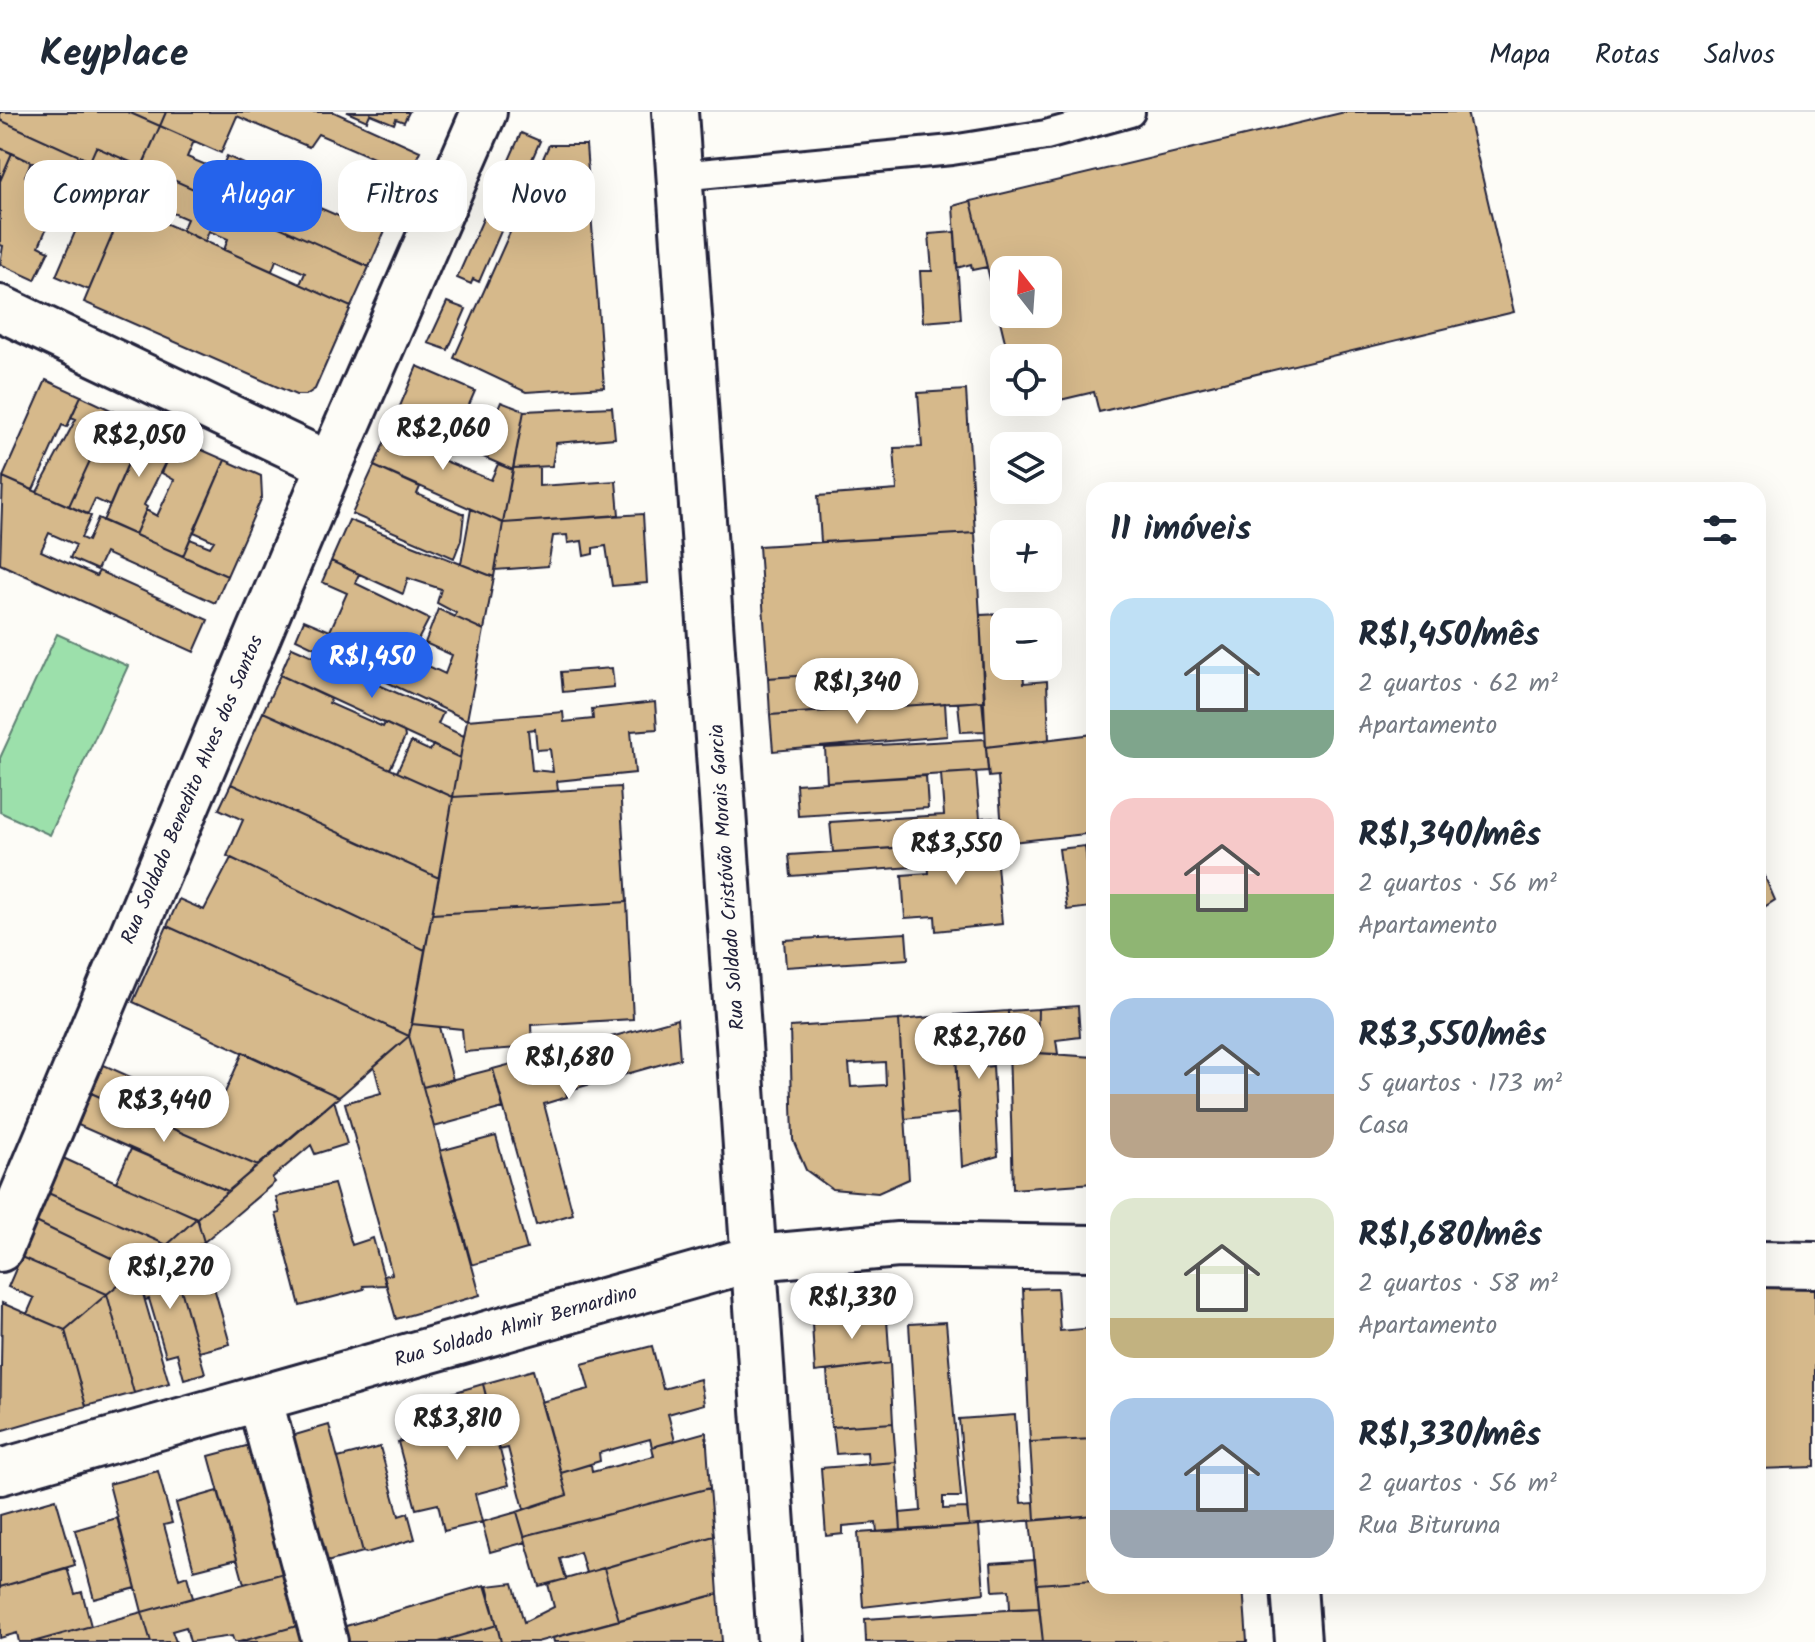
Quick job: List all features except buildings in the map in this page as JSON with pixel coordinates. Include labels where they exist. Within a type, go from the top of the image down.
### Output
[{"type":"street","name":"Rua Soldado Benedito Alves dos Santos","points":[[0,1249],[330,465],[484,112]]},
{"type":"street","name":"Rua Soldado Cristóvão Morais Garcia","points":[[675,112],[780,1642]]},
{"type":"street","points":[[0,308],[330,465]]},
{"type":"street","name":"Rua Soldado Almir Bernardino","points":[[0,1472],[260,1401],[755,1258],[898,1245],[1086,1248]]},
{"type":"street","points":[[1766,1264],[1815,1265]]},
{"type":"street","points":[[260,1401],[325,1642]]},
{"type":"street","points":[[1295,1594],[1298,1642]]},
{"type":"lane","points":[[679,176],[952,150],[1046,135],[1130,112]]},
{"type":"green space","points":[[57,634],[128,666],[50,835],[0,812],[0,758]]}]
